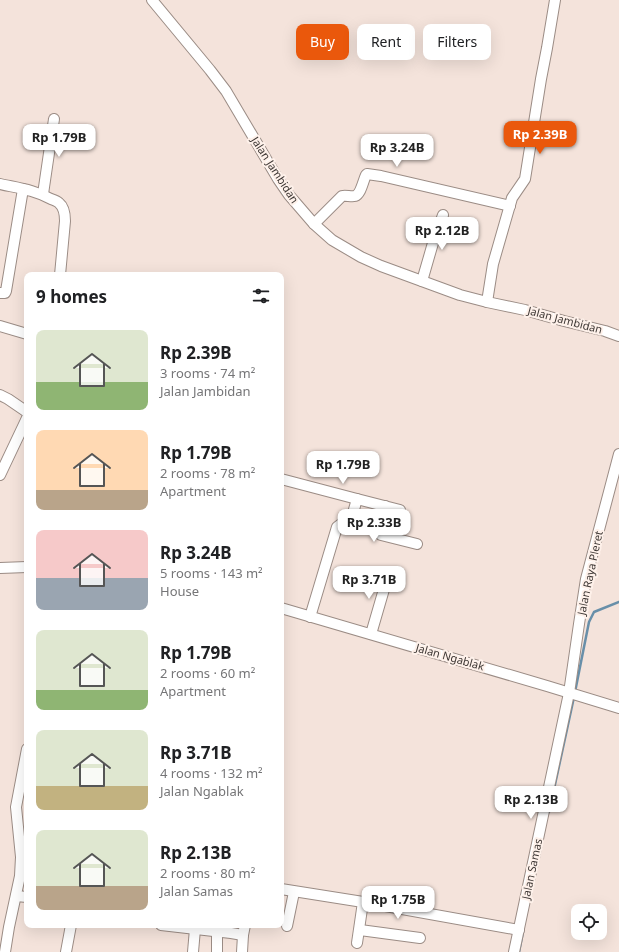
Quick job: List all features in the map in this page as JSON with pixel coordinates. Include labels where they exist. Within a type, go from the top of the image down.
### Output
[{"type":"street","name":"Jalan Jambidan","points":[[152,0],[210,70],[226,92],[289,195],[314,224],[332,240],[361,257],[381,266],[460,295],[525,310],[619,336]]},
{"type":"street","points":[[487,302],[493,264],[512,198],[525,179],[540,79],[555,0]]},
{"type":"street","points":[[43,194],[54,119]]},
{"type":"street","points":[[314,224],[342,196],[353,196],[357,194],[366,174],[381,176],[510,206]]},
{"type":"street","points":[[0,184],[23,188],[43,194],[60,204],[63,208],[65,215],[60,272]]},
{"type":"street","points":[[0,293],[4,293],[6,291],[23,188]]},
{"type":"street","points":[[422,281],[443,215]]},
{"type":"street","points":[[0,326],[24,333]]},
{"type":"street","points":[[0,395],[8,398],[24,410]]},
{"type":"street","points":[[0,475],[24,424]]},
{"type":"street","name":"Jalan Raya Pleret","points":[[574,694],[579,624],[586,579],[619,454]]},
{"type":"street","points":[[284,480],[400,510]]},
{"type":"street","points":[[310,616],[337,527],[350,520],[357,499]]},
{"type":"street","points":[[385,506],[380,533],[381,535],[417,544]]},
{"type":"street","points":[[0,568],[24,566]]},
{"type":"street","points":[[371,634],[389,572]]},
{"type":"street","name":"Jalan Ngablak","points":[[284,609],[619,708]]},
{"type":"street","name":"Jalan Samas","points":[[514,952],[574,694]]},
{"type":"street","points":[[6,952],[9,927],[20,876],[23,841],[16,819],[16,807],[24,776]]},
{"type":"street","points":[[284,890],[363,902],[519,930]]},
{"type":"street","points":[[287,926],[294,892]]},
{"type":"street","points":[[16,896],[24,897]]},
{"type":"street","points":[[357,942],[363,902]]},
{"type":"street","points":[[66,952],[70,928]]},
{"type":"street","points":[[187,928],[243,935]]},
{"type":"street","points":[[242,952],[244,928]]},
{"type":"street","points":[[193,952],[196,929]]},
{"type":"street","points":[[360,930],[420,938]]},
{"type":"street","points":[[217,932],[217,952]]},
{"type":"waterway","points":[[575,692],[589,622],[594,612],[619,602]]},
{"type":"waterway","points":[[549,812],[574,697]]},
{"type":"waterway","points":[[519,952],[523,932]]}]
